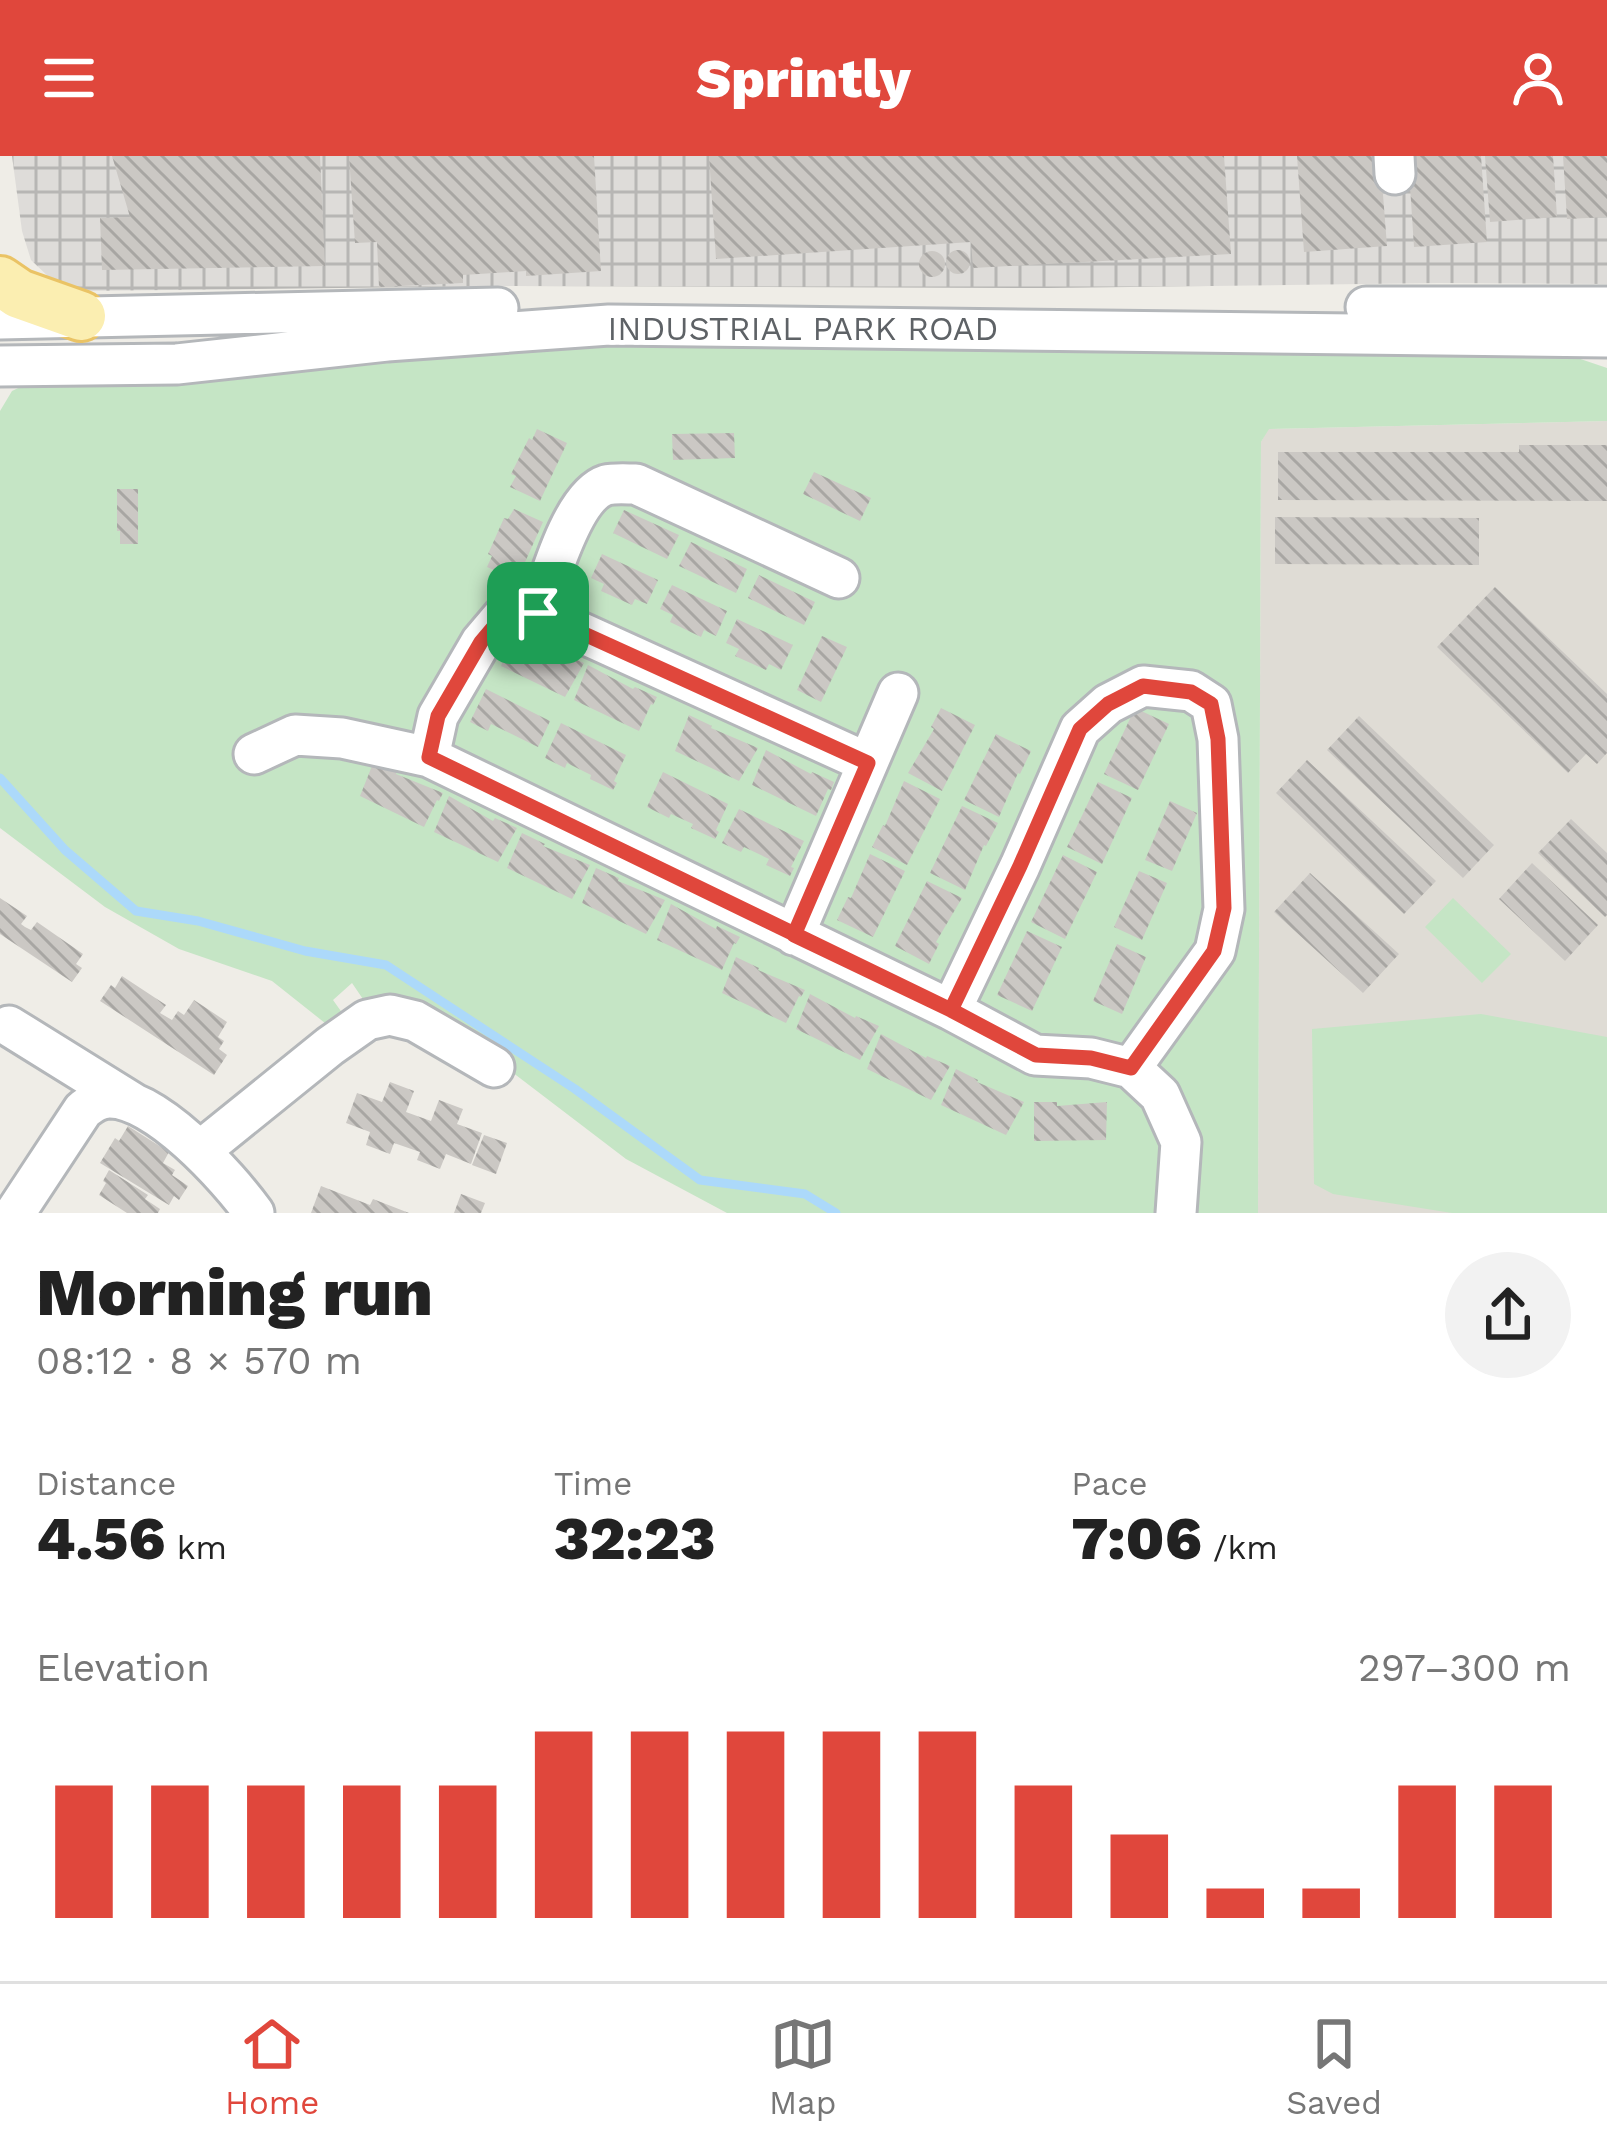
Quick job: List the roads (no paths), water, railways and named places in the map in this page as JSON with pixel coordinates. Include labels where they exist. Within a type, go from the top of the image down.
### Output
[{"type":"main road","points":[[0,281],[81,316]]},
{"type":"street","name":"INDUSTRIAL PARK ROAD","points":[[0,319],[659,306],[1607,308]]},
{"type":"street","name":"INDUSTRIAL PARK ROAD","points":[[0,366],[177,364],[387,341],[609,325],[1607,337]]},
{"type":"street","points":[[538,613],[585,498],[606,485],[636,484],[839,578]]},
{"type":"street","points":[[429,757],[438,716],[481,642],[503,616],[538,613],[868,763]]},
{"type":"street","points":[[951,1010],[1080,729],[1108,704],[1143,686],[1191,692],[1211,704],[1218,739],[1224,908],[1214,951],[1131,1068]]},
{"type":"street","points":[[794,935],[898,693]]},
{"type":"street","points":[[254,754],[296,735],[342,738],[429,757],[1036,1055],[1091,1058],[1131,1068],[1160,1096],[1181,1142],[1176,1213]]},
{"type":"street","points":[[200,1151],[367,1020],[390,1016],[416,1021],[494,1067]]},
{"type":"street","points":[[9,1026],[133,1102],[200,1151],[254,1213]]},
{"type":"street","points":[[15,1213],[83,1110],[98,1100],[133,1102]]},
{"type":"waterway","points":[[0,778],[65,850],[136,911],[386,965],[575,1089],[700,1180],[805,1194],[836,1213]]}]
